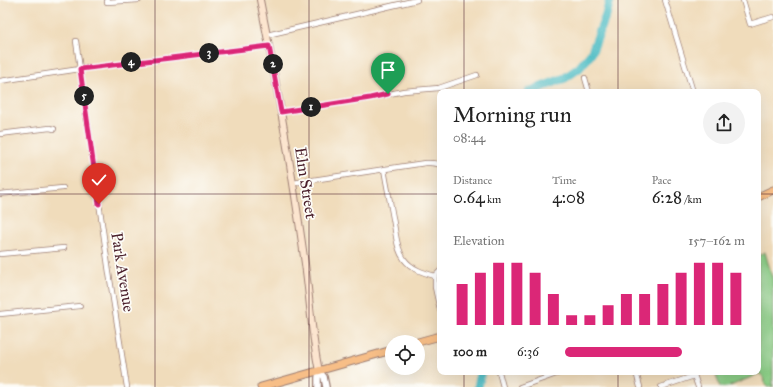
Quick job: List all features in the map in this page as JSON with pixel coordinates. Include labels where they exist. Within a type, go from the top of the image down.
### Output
[{"type":"main road","name":"Elm Street","points":[[260,0],[281,112],[304,258],[319,371]]},
{"type":"main road","points":[[761,196],[773,190]]},
{"type":"main road","points":[[425,340],[437,337]]},
{"type":"main road","points":[[262,387],[385,352]]},
{"type":"street","points":[[107,1],[122,2],[139,0]]},
{"type":"street","points":[[267,35],[417,0]]},
{"type":"street","points":[[665,0],[692,89]]},
{"type":"street","points":[[743,0],[750,24],[773,17]]},
{"type":"street","name":"Park Avenue","points":[[76,41],[127,387]]},
{"type":"street","points":[[0,81],[80,69],[269,46]]},
{"type":"street","points":[[281,112],[404,91],[439,88],[477,75]]},
{"type":"street","points":[[584,78],[588,89]]},
{"type":"street","points":[[0,134],[50,128],[54,129]]},
{"type":"street","points":[[292,183],[384,169],[433,163],[437,164]]},
{"type":"street","points":[[384,169],[397,237],[403,258],[416,270],[435,276],[437,296]]},
{"type":"street","points":[[0,194],[63,188]]},
{"type":"street","points":[[0,254],[64,248]]},
{"type":"street","points":[[0,314],[80,306]]},
{"type":"street","points":[[318,387],[319,371]]},
{"type":"street","points":[[319,371],[324,377],[326,387]]},
{"type":"street","points":[[500,375],[502,387]]},
{"type":"street","points":[[520,387],[554,375]]},
{"type":"street","points":[[637,375],[640,387]]},
{"type":"street","points":[[661,387],[691,375]]},
{"type":"street","points":[[694,375],[698,387]]},
{"type":"green space","points":[[765,252],[773,280],[773,387],[767,387],[761,373],[761,254]]},
{"type":"green space","points":[[716,375],[756,375],[728,387],[720,387]]},
{"type":"waterway","points":[[537,89],[565,78],[579,68],[591,54],[606,15],[610,0]]},
{"type":"waterway","points":[[478,387],[480,375]]},
{"type":"route","points":[[99,204],[80,69],[269,46],[281,112],[388,94]]}]
